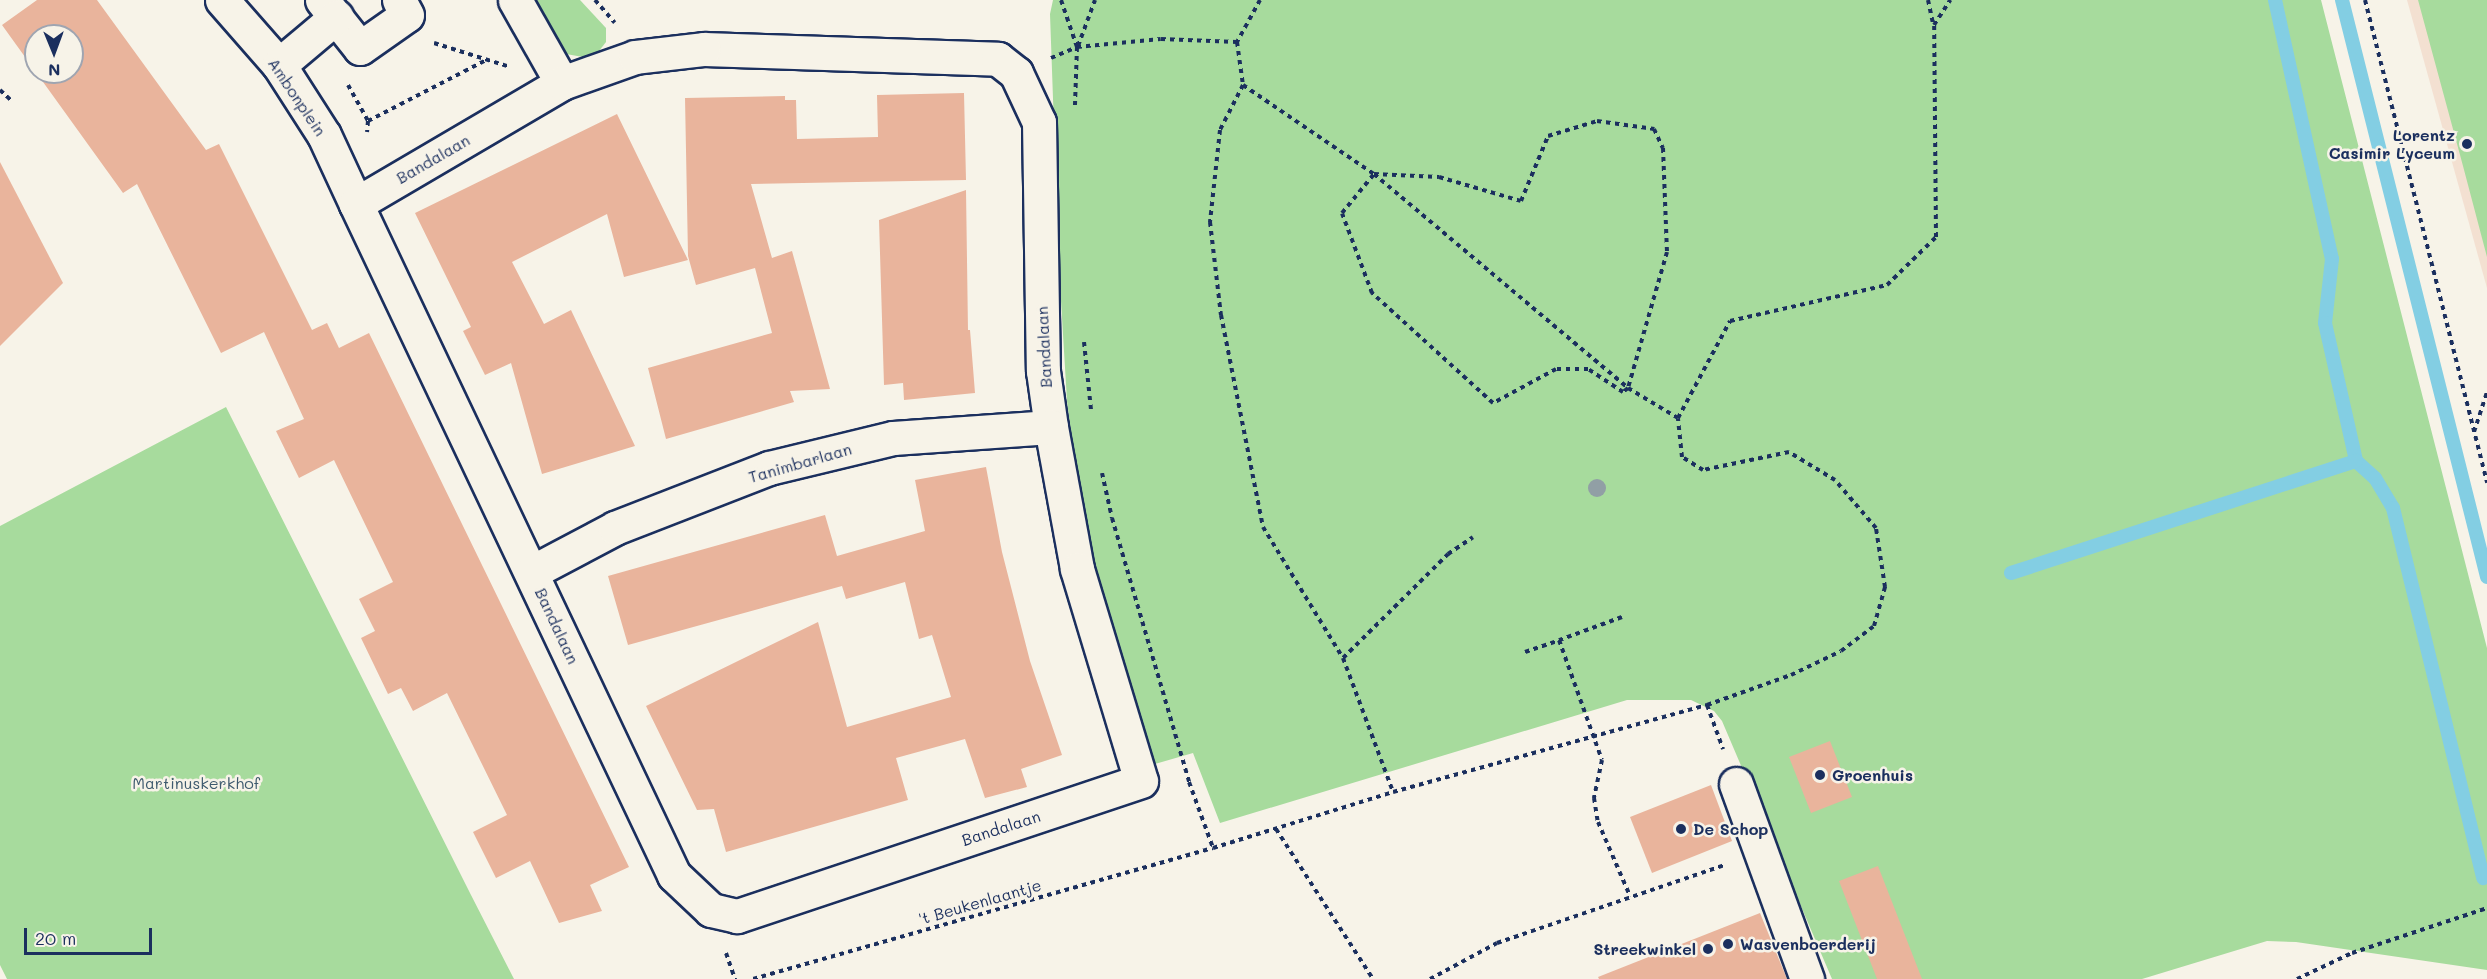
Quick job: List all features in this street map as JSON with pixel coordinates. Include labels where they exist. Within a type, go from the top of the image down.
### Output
[{"type":"street","name":"Ambonplein","points":[[222,0],[279,65],[324,135],[356,204]]},
{"type":"street","points":[[515,0],[562,83]]},
{"type":"street","points":[[279,65],[329,8],[360,48],[403,7]]},
{"type":"street","name":"Bandalaan","points":[[704,49],[998,59],[1016,73],[1039,122],[1043,371],[1051,427],[1077,569],[1141,781],[737,916],[711,910],[674,875],[356,204],[562,83],[635,57],[704,49]]},
{"type":"street","name":"Tanimbarlaan","points":[[532,572],[615,528],[770,468],[893,438],[1051,427]]},
{"type":"street","points":[[1736,784],[1807,979]]},
{"type":"path","points":[[1061,0],[1077,47]]},
{"type":"path","points":[[1075,107],[1077,47],[1095,0]]},
{"type":"path","points":[[1260,0],[1237,42],[1243,85],[1220,130],[1210,222],[1221,315],[1263,527],[1343,658],[1393,792]]},
{"type":"path","points":[[1243,85],[1374,174],[1628,388],[1678,418],[1730,321],[1887,285],[1936,237],[1934,25],[1928,0]]},
{"type":"path","points":[[1934,25],[1950,0]]},
{"type":"path","points":[[2365,0],[2487,483]]},
{"type":"path","points":[[403,7],[420,39],[562,83]]},
{"type":"path","points":[[1077,47],[1161,39],[1237,42]]},
{"type":"path","points":[[368,121],[486,60]]},
{"type":"path","points":[[0,90],[12,101]]},
{"type":"path","points":[[1597,120],[1654,129],[1663,148],[1667,252],[1628,388],[1623,392],[1588,369],[1556,369],[1493,403],[1372,293],[1342,213],[1374,174],[1440,177],[1521,201],[1548,136],[1597,120]]},
{"type":"path","points":[[1084,340],[1092,419]]},
{"type":"path","points":[[2474,432],[2487,392]]},
{"type":"path","name":"'t Beukenlaantje","points":[[753,979],[1213,848],[1393,792],[1707,705],[1791,675],[1842,651],[1874,626],[1885,587],[1876,528],[1835,480],[1789,452],[1703,470],[1682,457],[1678,418]]},
{"type":"path","points":[[1100,463],[1112,518],[1169,713],[1213,848]]},
{"type":"path","points":[[1343,658],[1448,554],[1473,537]]},
{"type":"path","points":[[1525,652],[1622,617]]},
{"type":"path","points":[[1559,640],[1602,760],[1594,798],[1598,822],[1630,896]]},
{"type":"path","points":[[1707,705],[1736,784]]},
{"type":"path","points":[[1276,829],[1373,979]]},
{"type":"path","points":[[1430,979],[1497,943],[1761,853]]},
{"type":"path","points":[[2297,979],[2352,953],[2487,908]]},
{"type":"shaded area","name":"Lorentz Casimir Lyceum","points":[[2407,0],[2487,0],[2487,288]]},
{"type":"green space","points":[[532,0],[580,0],[606,28],[606,42],[599,51],[583,57],[566,54],[552,40]]},
{"type":"green space","points":[[1053,0],[2321,0],[2487,648],[2487,970],[2296,942],[2267,941],[2142,979],[1832,979],[1722,721],[1714,711],[1691,700],[1627,700],[1220,823],[1193,753],[1148,766],[1096,585],[1079,499],[1067,401],[1059,268],[1050,14]]},
{"type":"green space","name":"Lorentz Casimir Lyceum","points":[[2418,0],[2487,0],[2487,257],[2463,166]]},
{"type":"green space","name":"Martinuskerkhof","points":[[226,407],[514,979],[7,979],[0,965],[0,526]]},
{"type":"building","points":[[37,0],[97,0],[206,150],[219,144],[312,330],[327,323],[339,348],[369,333],[629,867],[590,885],[602,911],[559,923],[530,861],[496,878],[473,832],[507,815],[447,693],[413,711],[401,688],[388,694],[361,638],[375,631],[359,599],[393,582],[334,460],[299,478],[276,431],[304,419],[264,332],[221,353],[137,184],[123,193],[44,84],[84,84],[84,24],[24,24],[24,56],[2,25]]},
{"type":"building","points":[[964,93],[966,180],[751,184],[772,258],[792,251],[830,389],[790,391],[794,402],[666,439],[648,368],[772,333],[755,268],[696,285],[688,256],[685,98],[785,96],[785,100],[796,100],[797,139],[878,137],[877,95]]},
{"type":"building","points":[[617,114],[688,260],[624,277],[607,214],[512,262],[544,324],[571,310],[635,446],[542,474],[511,363],[485,375],[463,331],[471,327],[415,213]]},
{"type":"building","points":[[0,162],[63,283],[0,346]]},
{"type":"building","points":[[966,190],[968,330],[970,330],[975,393],[904,400],[903,383],[884,385],[879,220]]},
{"type":"building","points":[[986,467],[1002,552],[1030,661],[1062,755],[1021,769],[1027,787],[985,798],[965,739],[896,758],[908,800],[726,852],[714,809],[697,810],[646,706],[818,622],[847,727],[951,697],[932,635],[919,639],[905,582],[846,599],[842,586],[628,645],[608,576],[825,515],[837,556],[925,531],[915,480]]},
{"type":"building","name":"Groenhuis","points":[[1830,741],[1852,797],[1811,813],[1789,757]]},
{"type":"building","name":"De Schop","points":[[1711,785],[1732,841],[1652,873],[1630,817]]},
{"type":"building","points":[[1878,866],[1922,979],[1877,979],[1839,881]]},
{"type":"building","name":"Wasvenboerderij","points":[[1760,913],[1787,979],[1599,979],[1598,977]]},
{"type":"waterway","points":[[2275,0],[2332,259],[2325,323],[2356,461],[2375,478],[2393,508],[2483,878]]},
{"type":"waterway","points":[[2342,0],[2487,577]]},
{"type":"waterway","points":[[2011,573],[2356,461]]},
{"type":"place","name":"Lorentz Casimir Lyceum","points":[[2467,144]]},
{"type":"place","name":"Groenhuis","points":[[1820,775]]},
{"type":"place","name":"De Schop","points":[[1681,829]]},
{"type":"place","name":"Wasvenboerderij","points":[[1728,944]]},
{"type":"place","name":"Streekwinkel","points":[[1708,949]]}]
